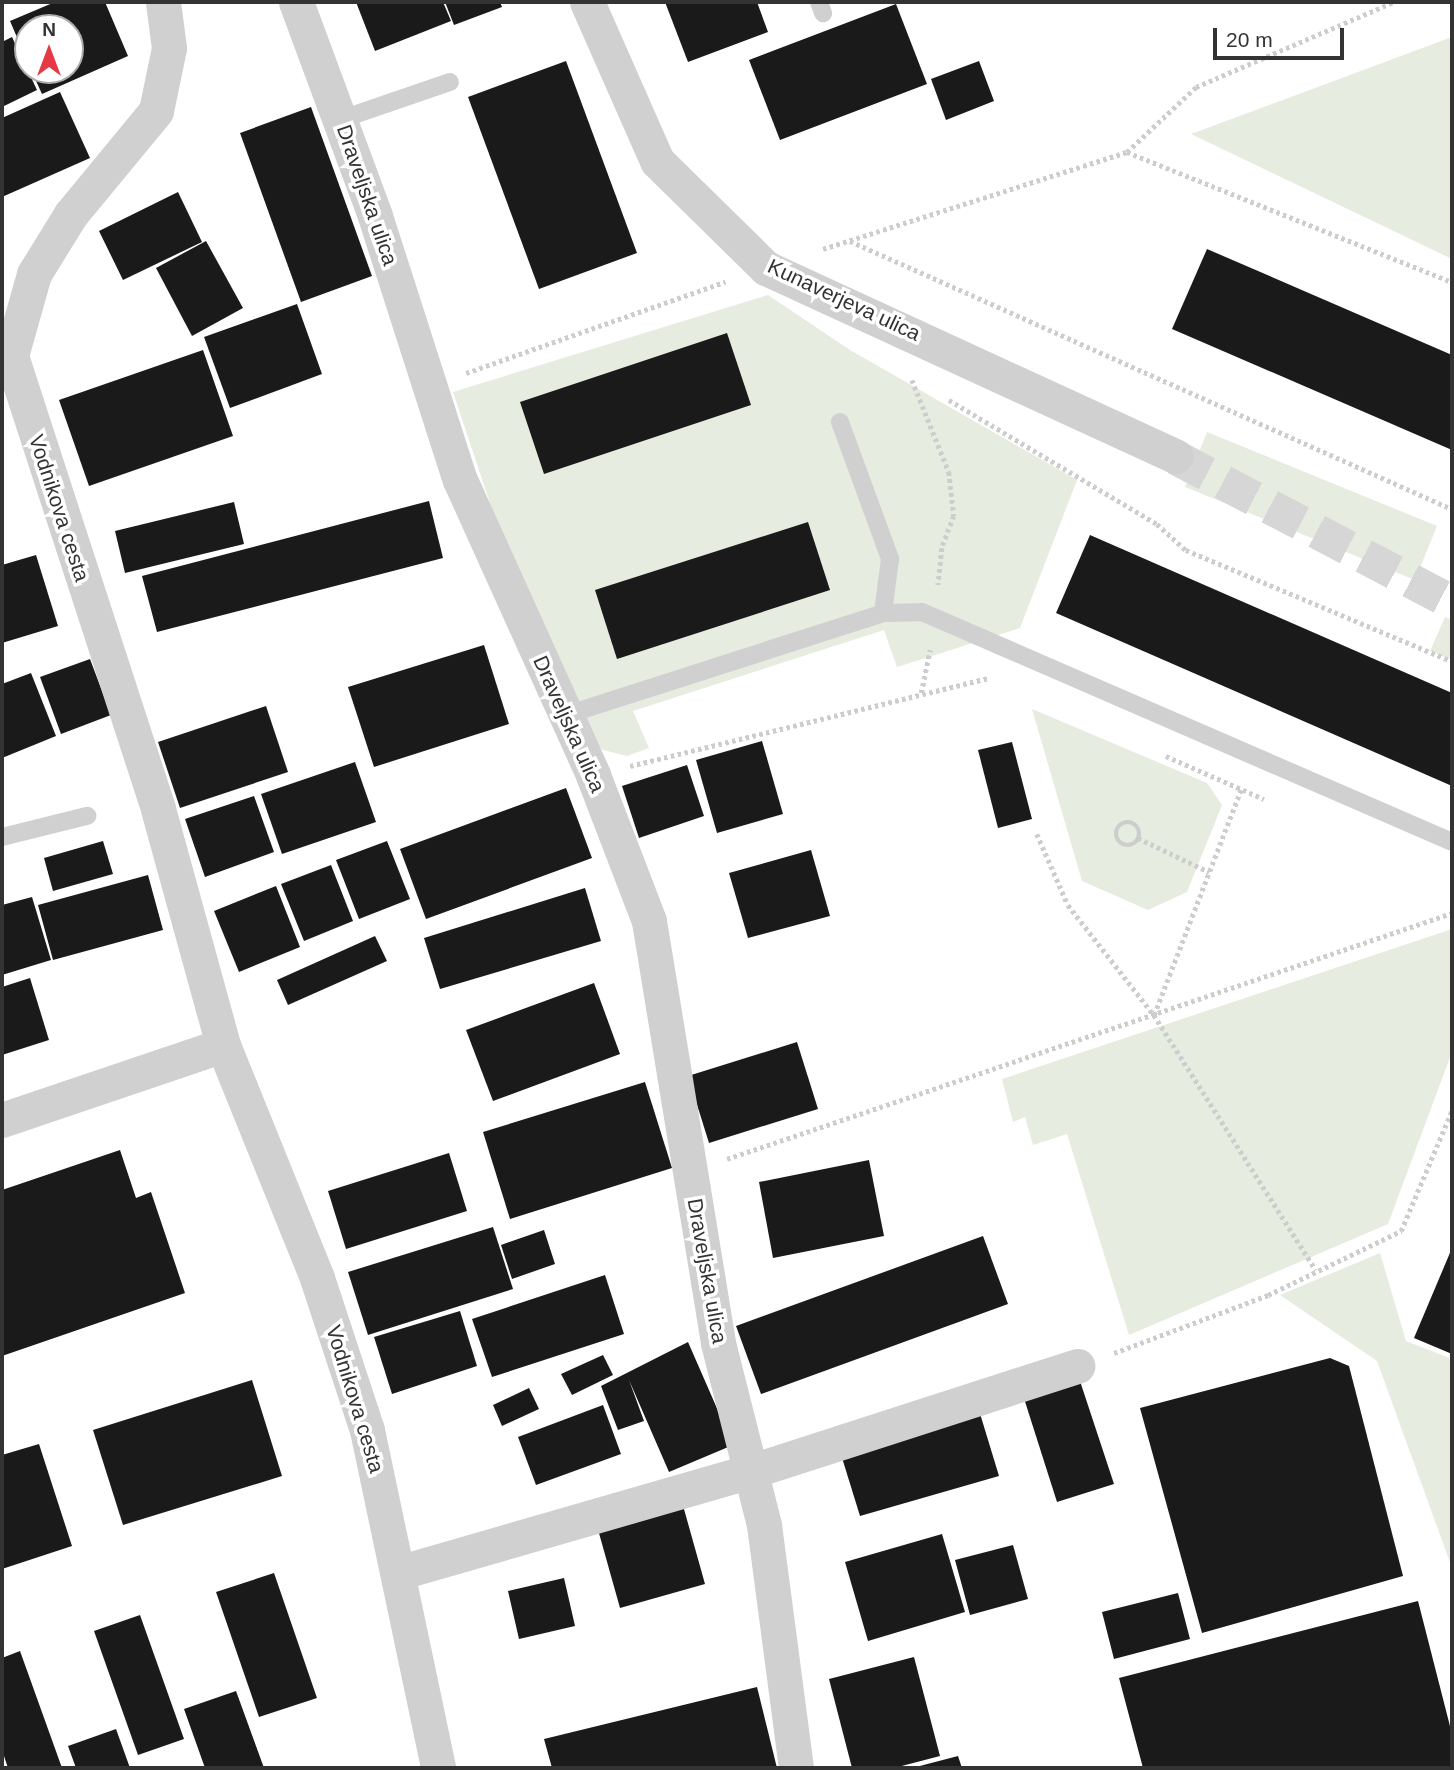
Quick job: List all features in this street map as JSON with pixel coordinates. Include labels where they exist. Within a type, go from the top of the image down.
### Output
[{"type":"street","name":"Vodnikova cesta","points":[[163,2],[169,57],[156,111],[71,214],[34,274],[6,357],[158,809],[223,1045],[340,1343],[401,1572],[438,1768]]},
{"type":"street","name":"Draveljska ulica","points":[[296,2],[342,119],[460,480],[593,775],[629,864],[665,989],[718,1343],[752,1471],[786,1656],[796,1768]]},
{"type":"street","name":"Kunaverjeva ulica","points":[[587,2],[657,161],[766,268],[1176,457]]},
{"type":"street","points":[[2,1120],[223,1045]]},
{"type":"street","points":[[401,1572],[752,1471],[1079,1366]]},
{"type":"lane","points":[[342,119],[450,82]]},
{"type":"lane","points":[[840,422],[890,559],[883,613]]},
{"type":"lane","points":[[566,715],[883,613],[935,617],[1452,842]]},
{"type":"lane","points":[[2,837],[87,816]]},
{"type":"path","points":[[431,385],[766,268],[1128,152],[1196,87],[1393,2]]},
{"type":"path","points":[[1128,152],[1452,282]]},
{"type":"path","points":[[850,241],[1452,509]]},
{"type":"path","points":[[911,376],[949,472],[954,516],[942,548],[935,617],[920,693]]},
{"type":"path","points":[[1109,495],[1186,550],[1452,661]]},
{"type":"path","points":[[593,775],[985,677],[998,683]]},
{"type":"path","points":[[1152,750],[1279,805]]},
{"type":"path","points":[[1154,1016],[1241,789]]},
{"type":"path","points":[[1138,838],[1123,847],[1118,829],[1132,820],[1138,838],[1209,872]]},
{"type":"path","points":[[1037,834],[1068,905],[1154,1016],[1315,1270]]},
{"type":"path","points":[[691,1172],[1452,913]]},
{"type":"path","points":[[1079,1366],[1268,1295],[1315,1270],[1401,1231],[1452,1110]]},
{"type":"shaded area","points":[[1452,37],[1452,259],[1191,134]]},
{"type":"shaded area","points":[[768,295],[850,350],[1077,480],[1020,628],[897,667],[884,630],[633,711],[649,748],[627,756],[603,750],[590,740],[504,545],[453,392]]},
{"type":"shaded area","points":[[1207,432],[1437,526],[1415,580],[1185,487]]},
{"type":"shaded area","points":[[1445,617],[1452,620],[1452,660],[1430,651]]},
{"type":"shaded area","points":[[1032,709],[1207,783],[1222,805],[1187,892],[1148,910],[1082,881]]},
{"type":"shaded area","points":[[1452,929],[1452,1052],[1388,1224],[1129,1335],[1067,1134],[1033,1145],[1025,1117],[1013,1122],[1002,1079]]},
{"type":"shaded area","points":[[1380,1253],[1406,1341],[1452,1359],[1452,1568],[1377,1361],[1280,1295]]},
{"type":"building","points":[[55,2],[105,2],[128,56],[84,75],[84,14],[27,14]]},
{"type":"building","points":[[356,2],[443,2],[451,21],[375,51]]},
{"type":"building","points":[[445,2],[500,2],[502,7],[454,25]]},
{"type":"building","points":[[665,2],[757,2],[768,32],[688,62]]},
{"type":"building","points":[[896,4],[927,84],[780,140],[749,60]]},
{"type":"building","points":[[12,37],[14,41],[14,84],[34,84],[37,90],[2,107],[2,42]]},
{"type":"building","points":[[566,61],[637,253],[539,289],[468,97]]},
{"type":"building","points":[[979,61],[994,101],[946,120],[931,79]]},
{"type":"building","points":[[37,84],[65,84],[42,94]]},
{"type":"building","points":[[60,92],[90,158],[2,197],[2,118]]},
{"type":"building","points":[[311,107],[372,276],[301,302],[240,133]]},
{"type":"building","points":[[178,192],[202,242],[123,280],[99,231]]},
{"type":"building","points":[[206,241],[243,308],[192,336],[156,268]]},
{"type":"building","points":[[1207,249],[1452,355],[1452,450],[1172,329]]},
{"type":"building","points":[[297,304],[322,374],[230,408],[204,337]]},
{"type":"building","points":[[727,333],[751,405],[544,474],[520,402]]},
{"type":"building","points":[[203,350],[233,436],[89,486],[59,400]]},
{"type":"building","points":[[429,501],[443,558],[157,632],[142,576]]},
{"type":"building","points":[[234,502],[244,544],[125,573],[115,531]]},
{"type":"building","points":[[808,522],[830,590],[617,659],[595,590]]},
{"type":"building","points":[[1090,535],[1452,693],[1452,786],[1056,613]]},
{"type":"building","points":[[36,555],[58,626],[2,643],[2,565]]},
{"type":"building","points":[[484,645],[509,724],[374,767],[348,687]]},
{"type":"building","points":[[90,659],[111,715],[61,734],[40,677]]},
{"type":"building","points":[[31,673],[56,736],[2,758],[2,684]]},
{"type":"building","points":[[266,706],[288,772],[180,808],[158,742]]},
{"type":"building","points":[[762,741],[783,814],[717,833],[696,760]]},
{"type":"building","points":[[1012,742],[1032,819],[998,828],[978,750]]},
{"type":"building","points":[[355,762],[376,822],[282,854],[261,794]]},
{"type":"building","points":[[687,765],[704,816],[639,838],[622,786]]},
{"type":"building","points":[[566,788],[592,858],[426,919],[400,849]]},
{"type":"building","points":[[254,796],[274,852],[205,877],[185,819]]},
{"type":"building","points":[[103,841],[113,874],[53,891],[44,858]]},
{"type":"building","points":[[387,841],[410,899],[359,919],[336,860]]},
{"type":"building","points":[[811,850],[830,916],[748,938],[729,873]]},
{"type":"building","points":[[331,865],[353,921],[304,941],[281,884]]},
{"type":"building","points":[[148,875],[163,930],[53,960],[38,905]]},
{"type":"building","points":[[276,886],[300,947],[239,972],[214,911]]},
{"type":"building","points":[[585,888],[601,941],[440,989],[424,938]]},
{"type":"building","points":[[32,897],[51,960],[2,975],[2,905]]},
{"type":"building","points":[[375,936],[387,961],[288,1005],[277,980]]},
{"type":"building","points":[[30,978],[49,1040],[2,1055],[2,987]]},
{"type":"building","points":[[594,983],[620,1054],[493,1101],[466,1030]]},
{"type":"building","points":[[797,1042],[818,1109],[709,1143],[688,1076]]},
{"type":"building","points":[[645,1082],[672,1168],[510,1219],[483,1132]]},
{"type":"building","points":[[120,1150],[136,1198],[151,1192],[185,1293],[2,1356],[2,1190]]},
{"type":"building","points":[[449,1153],[467,1211],[346,1249],[328,1191]]},
{"type":"building","points":[[869,1160],[884,1236],[773,1258],[759,1182]]},
{"type":"building","points":[[493,1227],[513,1289],[368,1335],[348,1272]]},
{"type":"building","points":[[544,1230],[555,1264],[512,1279],[501,1245]]},
{"type":"building","points":[[983,1236],[1008,1304],[761,1394],[736,1326]]},
{"type":"building","points":[[1452,1248],[1452,1354],[1414,1338]]},
{"type":"building","points":[[605,1275],[624,1334],[492,1377],[472,1319]]},
{"type":"building","points":[[460,1311],[477,1366],[392,1394],[374,1337]]},
{"type":"building","points":[[688,1342],[733,1445],[669,1472],[629,1380],[644,1421],[618,1430],[601,1386]]},
{"type":"building","points":[[603,1355],[613,1375],[572,1395],[561,1374]]},
{"type":"building","points":[[1330,1358],[1349,1366],[1403,1576],[1202,1633],[1140,1408]]},
{"type":"building","points":[[1077,1372],[1114,1484],[1057,1502],[1021,1389]]},
{"type":"building","points":[[252,1380],[282,1476],[123,1525],[93,1430]]},
{"type":"building","points":[[529,1388],[539,1409],[502,1426],[493,1405]]},
{"type":"building","points":[[603,1405],[621,1454],[536,1485],[518,1437]]},
{"type":"building","points":[[978,1407],[999,1476],[860,1516],[839,1448]]},
{"type":"building","points":[[39,1444],[72,1546],[2,1569],[2,1455]]},
{"type":"building","points":[[682,1502],[705,1584],[620,1608],[597,1526]]},
{"type":"building","points":[[942,1534],[965,1612],[868,1641],[845,1562]]},
{"type":"building","points":[[1013,1545],[1028,1599],[970,1615],[955,1560]]},
{"type":"building","points":[[274,1573],[317,1698],[259,1717],[216,1592]]},
{"type":"building","points":[[564,1578],[575,1626],[519,1639],[508,1591]]},
{"type":"building","points":[[1178,1593],[1190,1639],[1114,1659],[1102,1612]]},
{"type":"building","points":[[1418,1601],[1452,1734],[1452,1768],[1143,1768],[1119,1678]]},
{"type":"building","points":[[140,1615],[184,1739],[138,1755],[94,1631]]},
{"type":"building","points":[[20,1651],[62,1768],[8,1768],[2,1750],[2,1658]]},
{"type":"building","points":[[914,1657],[940,1756],[894,1768],[852,1768],[829,1679]]},
{"type":"building","points":[[757,1687],[777,1768],[552,1768],[544,1739]]},
{"type":"building","points":[[236,1691],[264,1768],[205,1768],[184,1709]]},
{"type":"building","points":[[116,1729],[130,1768],[76,1768],[68,1746]]},
{"type":"building","points":[[958,1756],[962,1768],[916,1767]]},
{"type":"tunnel","points":[[1176,457],[1452,602]]}]
